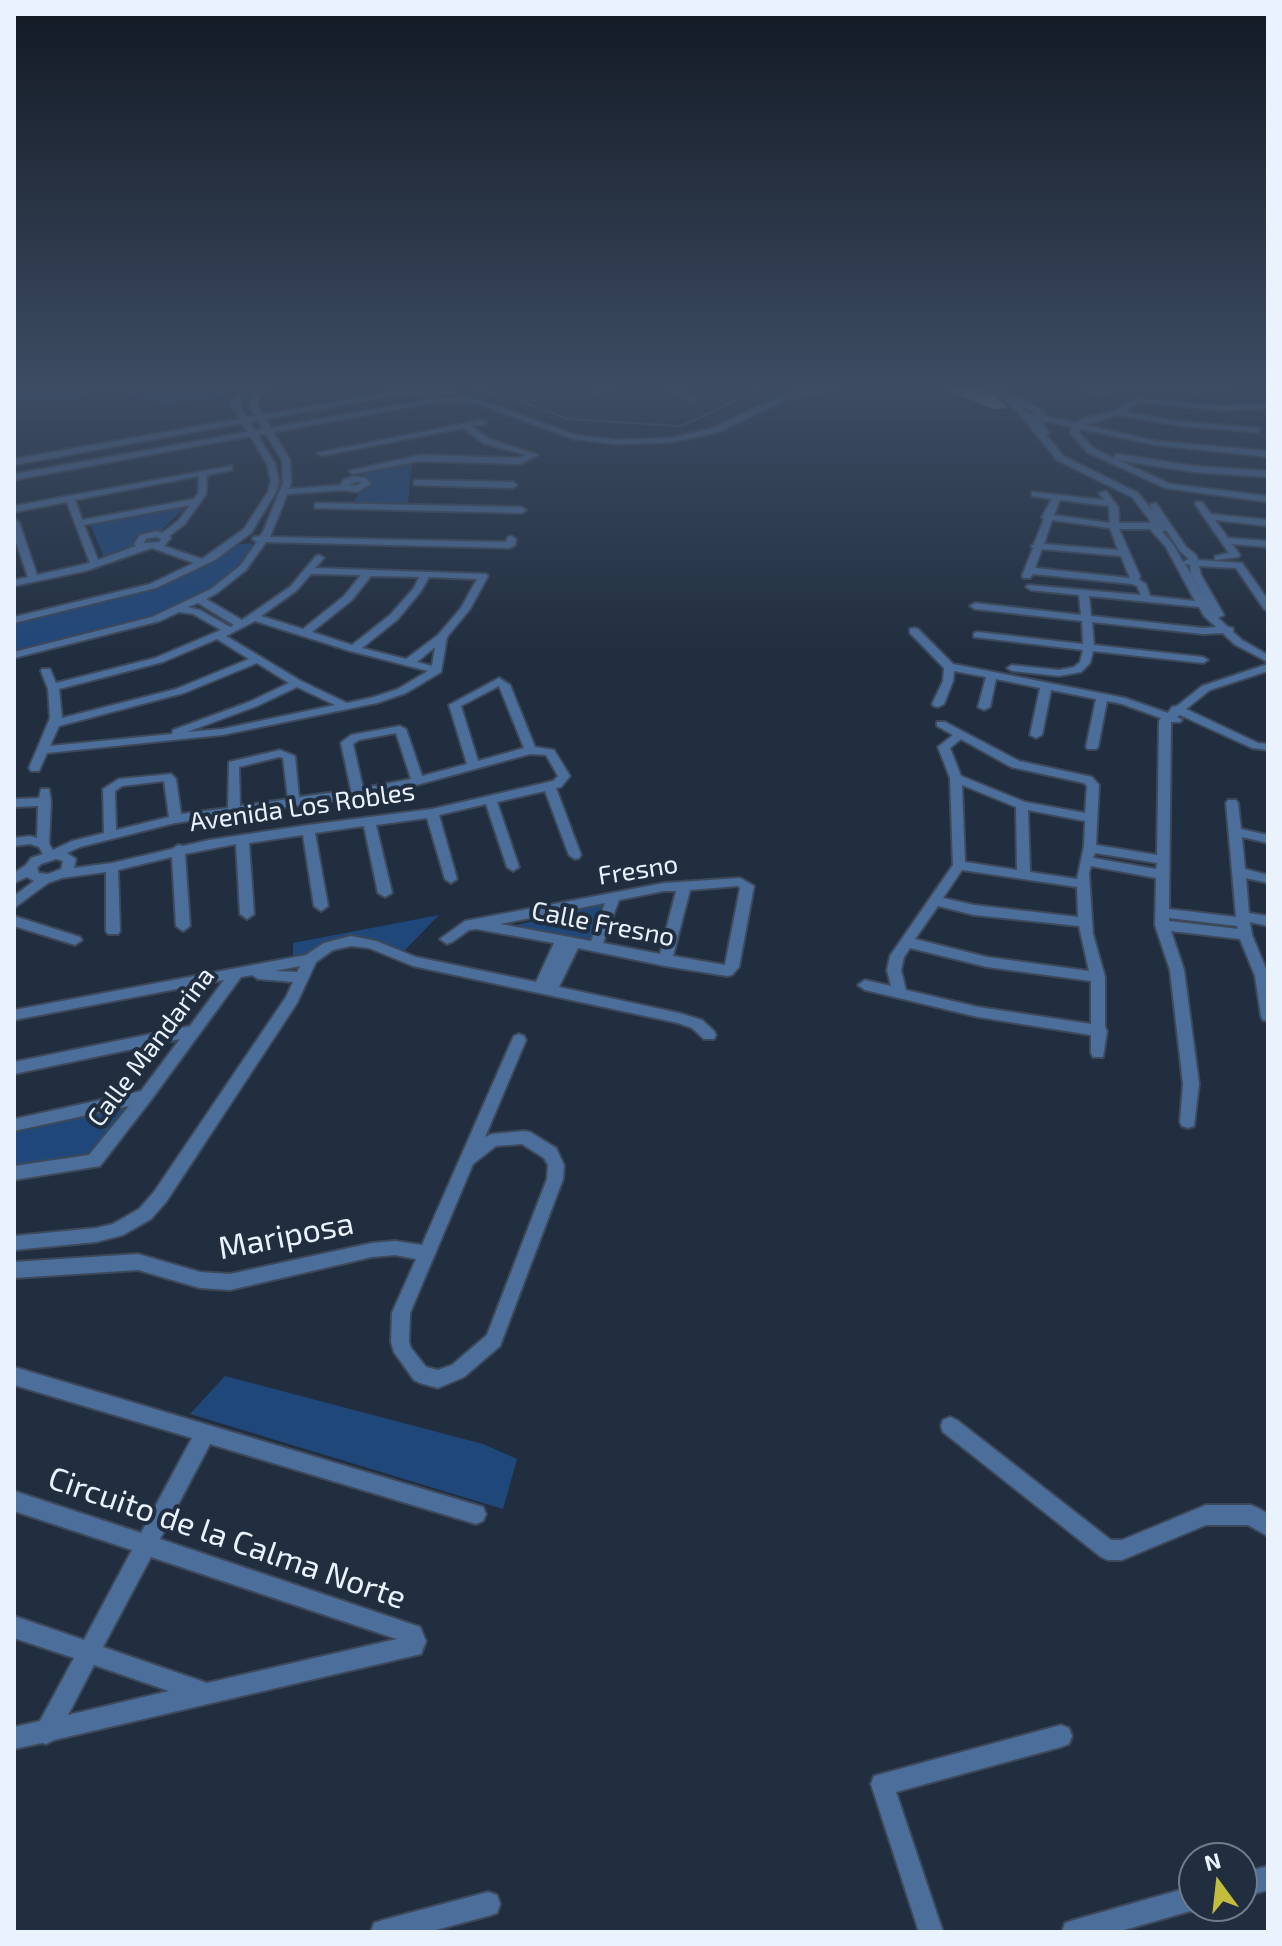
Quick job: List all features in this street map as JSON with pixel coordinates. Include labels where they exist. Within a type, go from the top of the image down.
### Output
[{"type":"street","points":[[14,509],[189,476]]},
{"type":"street","points":[[14,583],[95,564],[162,541],[181,523],[202,494],[203,476]]},
{"type":"street","points":[[14,620],[131,593],[208,560],[244,535],[272,492],[274,476]]},
{"type":"street","points":[[14,655],[119,630],[179,609],[232,579],[266,535],[286,488],[288,476]]},
{"type":"street","points":[[346,506],[349,476]]},
{"type":"street","points":[[286,488],[350,481],[366,476]]},
{"type":"street","points":[[415,507],[418,476]]},
{"type":"street","points":[[1098,476],[1131,491],[1150,512],[1156,530],[1177,557],[1200,604],[1228,630],[1268,659]]},
{"type":"street","points":[[1109,476],[1146,496],[1194,560],[1196,575],[1228,630]]},
{"type":"street","points":[[1147,476],[1173,488],[1268,499]]},
{"type":"street","points":[[417,483],[513,485]]},
{"type":"street","points":[[1103,493],[1111,504],[1115,529],[1134,581]]},
{"type":"street","points":[[1035,494],[1111,504]]},
{"type":"street","points":[[1057,496],[1029,567],[1032,571],[1028,584],[1200,604]]},
{"type":"street","points":[[70,499],[95,564]]},
{"type":"street","points":[[79,523],[196,501]]},
{"type":"street","points":[[1199,504],[1235,557],[1216,561]]},
{"type":"street","points":[[318,506],[522,510]]},
{"type":"street","points":[[1047,517],[1115,529],[1156,530],[1177,541]]},
{"type":"street","points":[[1210,517],[1268,523]]},
{"type":"street","points":[[14,522],[33,579]]},
{"type":"street","points":[[244,535],[510,545],[511,539],[395,539]]},
{"type":"street","points":[[162,541],[208,560]]},
{"type":"street","points":[[1225,541],[1268,544]]},
{"type":"street","points":[[1036,546],[1124,553]]},
{"type":"street","points":[[1177,557],[1242,567],[1268,607]]},
{"type":"street","points":[[52,687],[159,660],[224,634],[293,589],[319,558]]},
{"type":"street","points":[[310,571],[483,576],[465,609],[442,637],[408,663]]},
{"type":"street","points":[[1032,571],[1134,581],[1141,584],[1146,595]]},
{"type":"street","points":[[306,632],[348,598],[368,573]]},
{"type":"street","points":[[354,649],[394,617],[418,589],[425,575]]},
{"type":"street","points":[[1254,587],[1268,587]]},
{"type":"street","points":[[1012,668],[1070,672],[1085,663],[1089,647],[1084,592]]},
{"type":"street","points":[[199,599],[242,625]]},
{"type":"street","points":[[975,606],[1228,630],[1268,652]]},
{"type":"street","points":[[179,609],[196,612],[258,659],[297,683],[345,706]]},
{"type":"street","points":[[254,617],[354,649],[437,670]]},
{"type":"street","points":[[914,631],[949,667],[1102,696],[1256,746],[1268,747]]},
{"type":"street","points":[[978,635],[1203,660]]},
{"type":"street","points":[[437,670],[442,637]]},
{"type":"street","points":[[55,723],[180,691],[258,659]]},
{"type":"street","points":[[938,704],[948,681],[949,667]]},
{"type":"street","points":[[1188,1122],[1191,1084],[1177,970],[1162,919],[1163,778],[1174,718],[1226,683],[1268,667]]},
{"type":"street","points":[[44,750],[146,743],[222,732],[402,691],[437,670]]},
{"type":"street","points":[[35,768],[55,723],[52,687],[46,671]]},
{"type":"street","points":[[984,707],[992,675]]},
{"type":"street","points":[[1226,683],[1268,676]]},
{"type":"street","points":[[473,764],[455,705],[499,681],[505,685],[530,750],[555,755],[564,776],[557,784],[549,786],[575,855]]},
{"type":"street","points":[[146,743],[222,717],[297,683]]},
{"type":"street","points":[[1036,735],[1046,686]]},
{"type":"street","points":[[1092,747],[1102,696]]},
{"type":"street","points":[[941,724],[1015,764],[1088,780],[1093,785],[1083,884],[1085,922],[1098,977],[1098,1053]]},
{"type":"street","points":[[358,794],[347,743],[355,737],[400,729],[418,782]]},
{"type":"street","points":[[900,992],[894,970],[897,956],[959,865],[956,778],[944,747],[961,734]]},
{"type":"street","name":"Avenida Los Robles","points":[[50,851],[175,819],[340,797],[418,782],[530,750]]},
{"type":"street","points":[[234,810],[233,765],[280,753],[289,756],[294,803]]},
{"type":"street","points":[[110,836],[109,789],[119,783],[167,777],[175,819]]},
{"type":"street","points":[[956,778],[1022,805],[1089,818]]},
{"type":"street","name":"Avenida Los Robles","points":[[45,879],[112,867],[178,849],[432,813],[549,786]]},
{"type":"street","points":[[14,803],[45,797],[50,851]]},
{"type":"street","points":[[340,797],[345,809],[342,825]]},
{"type":"street","points":[[490,799],[513,867]]},
{"type":"street","points":[[1232,803],[1244,924],[1265,976],[1268,1016]]},
{"type":"street","points":[[1022,805],[1024,874]]},
{"type":"street","points":[[432,813],[451,879]]},
{"type":"street","points":[[369,822],[385,893]]},
{"type":"street","points":[[308,829],[321,906]]},
{"type":"street","points":[[1235,832],[1268,839]]},
{"type":"street","points":[[242,839],[247,914]]},
{"type":"street","points":[[14,842],[30,840],[67,856],[72,862],[62,874]]},
{"type":"street","points":[[178,849],[183,926]]},
{"type":"street","points":[[14,879],[50,851]]},
{"type":"street","points":[[1088,855],[1164,868]]},
{"type":"street","points":[[959,865],[1083,884]]},
{"type":"street","points":[[112,867],[113,931]]},
{"type":"street","points":[[31,868],[33,876],[45,879]]},
{"type":"street","points":[[1240,872],[1268,879]]},
{"type":"street","points":[[14,903],[45,879]]},
{"type":"street","name":"Fresno","points":[[447,939],[456,929],[614,897],[684,886],[740,882],[747,886],[732,967],[720,972]]},
{"type":"street","points":[[665,961],[684,886]]},
{"type":"street","points":[[595,947],[614,897]]},
{"type":"street","points":[[935,901],[974,910],[1085,922]]},
{"type":"street","points":[[1162,919],[1244,924],[1268,921]]},
{"type":"street","points":[[14,921],[75,940]]},
{"type":"street","name":"Calle Fresno","points":[[476,924],[720,972]]},
{"type":"street","points":[[14,1015],[310,959],[329,946],[351,941],[371,944],[413,961],[679,1018],[697,1024],[709,1035]]},
{"type":"street","points":[[545,990],[568,942]]},
{"type":"street","points":[[907,942],[987,962],[1098,977]]},
{"type":"street","points":[[14,1243],[96,1235],[117,1230],[145,1214],[292,999],[310,959]]},
{"type":"street","points":[[238,973],[302,978]]},
{"type":"street","name":"Calle Mandarina","points":[[14,1173],[94,1161],[238,973]]},
{"type":"street","points":[[865,985],[978,1012],[1100,1031]]},
{"type":"street","points":[[14,1068],[191,1031]]},
{"type":"street","points":[[467,1160],[492,1140],[524,1137],[550,1153],[556,1165],[555,1179],[501,1329],[471,1362],[438,1379],[420,1374],[400,1342],[401,1313],[467,1160],[519,1040]]},
{"type":"street","points":[[14,1125],[146,1096]]},
{"type":"street","name":"Mariposa","points":[[14,1270],[138,1262],[200,1280],[230,1282],[372,1250],[395,1248],[427,1253]]},
{"type":"street","points":[[14,1376],[476,1514]]},
{"type":"street","points":[[950,1426],[1108,1550],[1122,1550],[1206,1515],[1251,1515],[1268,1526]]},
{"type":"street","points":[[46,1733],[205,1434]]},
{"type":"street","name":"Circuito de la Calma Norte","points":[[14,1501],[148,1543],[413,1634],[415,1641],[413,1646],[204,1693]]},
{"type":"street","points":[[14,1627],[204,1693]]},
{"type":"street","points":[[14,1738],[46,1733],[204,1693]]},
{"type":"street","points":[[931,1932],[882,1784],[1061,1736]]},
{"type":"street","points":[[1074,1932],[1178,1903]]},
{"type":"street","points":[[383,1932],[406,1929],[488,1904]]},
{"type":"shaded area","points":[[362,476],[411,476],[408,503],[354,502],[360,490],[371,483]]},
{"type":"shaded area","points":[[188,504],[159,533],[150,534],[136,546],[104,558],[90,523]]},
{"type":"shaded area","points":[[250,543],[254,546],[224,580],[159,615],[14,651],[14,623],[140,593],[202,568],[236,545]]},
{"type":"shaded area","points":[[605,904],[592,940],[508,927]]},
{"type":"shaded area","points":[[439,915],[404,951],[359,940],[293,957],[293,943]]},
{"type":"shaded area","points":[[125,1107],[86,1160],[14,1168],[14,1128]]},
{"type":"shaded area","points":[[225,1376],[483,1444],[517,1459],[503,1509],[190,1414]]}]
